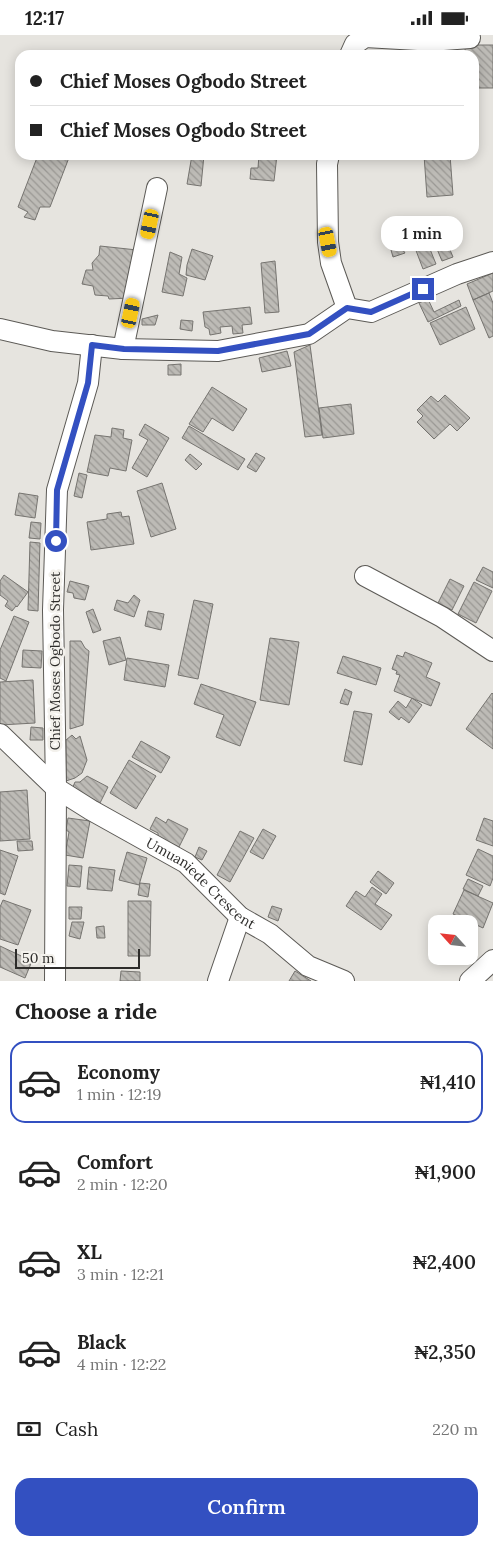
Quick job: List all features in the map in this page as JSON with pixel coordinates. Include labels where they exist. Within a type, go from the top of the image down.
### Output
[{"type":"street","points":[[352,50],[355,44],[365,37],[418,40],[470,37]]},
{"type":"street","points":[[328,160],[328,242],[332,263],[347,308]]},
{"type":"street","points":[[124,349],[157,188]]},
{"type":"street","points":[[0,329],[52,341],[124,349],[218,351],[309,334],[347,308],[371,312],[457,274],[493,263]]},
{"type":"street","name":"Chief Moses Ogbodo Street","points":[[55,981],[56,788],[53,610],[57,490],[88,383],[92,345]]},
{"type":"street","points":[[365,576],[442,617],[493,651]]},
{"type":"street","name":"Umuaniede Crescent","points":[[0,733],[56,788],[91,811],[186,863],[240,917],[270,934],[308,966],[344,981]]},
{"type":"street","points":[[218,981],[240,917]]},
{"type":"street","points":[[470,981],[493,960]]},
{"type":"building","points":[[465,45],[493,45],[493,88],[479,88],[479,50],[465,50]]},
{"type":"building","points":[[36,160],[68,160],[50,207],[40,207],[35,220],[24,217],[28,212],[18,207]]},
{"type":"building","points":[[191,160],[204,160],[201,186],[187,184]]},
{"type":"building","points":[[259,160],[276,160],[274,181],[250,179],[251,168],[258,168]]},
{"type":"building","points":[[424,160],[450,160],[453,195],[427,197]]},
{"type":"building","points":[[421,227],[436,264],[423,269],[409,232]]},
{"type":"building","points":[[448,245],[453,257],[442,261],[437,249]]},
{"type":"building","points":[[100,246],[137,250],[130,298],[109,299],[108,296],[95,295],[93,286],[82,284],[86,270],[93,270],[92,263],[99,255]]},
{"type":"building","points":[[401,247],[405,253],[393,257],[391,250]]},
{"type":"building","points":[[192,249],[213,256],[205,280],[186,275]]},
{"type":"building","points":[[170,252],[182,257],[179,274],[187,278],[183,296],[162,292]]},
{"type":"building","points":[[275,261],[279,312],[265,313],[261,263]]},
{"type":"building","points":[[493,273],[493,291],[473,300],[467,284]]},
{"type":"building","points":[[489,293],[493,303],[493,336],[489,338],[473,300]]},
{"type":"building","points":[[428,299],[434,312],[459,300],[461,306],[428,322],[419,303]]},
{"type":"building","points":[[250,307],[252,324],[242,325],[243,333],[233,334],[232,326],[220,327],[221,333],[210,335],[209,329],[205,327],[203,312]]},
{"type":"building","points":[[466,307],[475,329],[440,345],[430,323]]},
{"type":"building","points":[[158,315],[155,325],[142,325],[142,319]]},
{"type":"building","points":[[181,320],[193,321],[192,331],[180,329]]},
{"type":"building","points":[[310,345],[322,435],[305,437],[294,352]]},
{"type":"building","points":[[287,351],[291,366],[262,372],[259,358]]},
{"type":"building","points":[[181,364],[181,375],[168,375],[168,365]]},
{"type":"building","points":[[212,387],[247,409],[233,431],[212,418],[203,432],[189,424]]},
{"type":"building","points":[[445,395],[470,418],[457,431],[450,424],[434,439],[417,422],[423,416],[417,410],[431,396],[438,402]]},
{"type":"building","points":[[351,404],[354,434],[323,438],[319,408]]},
{"type":"building","points":[[145,424],[169,438],[147,477],[132,468],[148,440],[139,435]]},
{"type":"building","points":[[189,426],[245,459],[238,470],[182,438]]},
{"type":"building","points":[[112,428],[124,430],[123,438],[132,440],[126,471],[110,468],[108,476],[87,472],[95,435],[111,437]]},
{"type":"building","points":[[256,453],[265,458],[256,472],[247,467]]},
{"type":"building","points":[[190,454],[202,464],[196,470],[185,460]]},
{"type":"building","points":[[79,473],[87,475],[82,498],[74,496]]},
{"type":"building","points":[[162,483],[176,529],[151,537],[137,491]]},
{"type":"building","points":[[19,493],[38,496],[35,518],[15,515]]},
{"type":"building","points":[[121,512],[122,517],[129,516],[134,544],[91,550],[87,522],[107,519],[107,514]]},
{"type":"building","points":[[31,522],[41,523],[40,539],[29,538]]},
{"type":"building","points":[[30,542],[40,543],[38,611],[28,610]]},
{"type":"building","points":[[483,567],[493,572],[493,588],[476,580]]},
{"type":"building","points":[[4,575],[28,592],[12,611],[5,606],[8,601],[0,595],[0,581]]},
{"type":"building","points":[[450,579],[464,586],[452,610],[438,603]]},
{"type":"building","points":[[70,581],[89,586],[85,600],[74,598],[73,593],[67,592]]},
{"type":"building","points":[[474,582],[492,591],[476,623],[458,614]]},
{"type":"building","points":[[134,595],[140,600],[134,617],[114,610],[117,600],[128,603]]},
{"type":"building","points":[[194,600],[213,604],[198,679],[178,675]]},
{"type":"building","points":[[93,609],[101,630],[93,633],[86,612]]},
{"type":"building","points":[[148,611],[164,614],[161,630],[145,626]]},
{"type":"building","points":[[14,616],[29,622],[6,681],[0,678],[0,650]]},
{"type":"building","points":[[120,637],[126,660],[109,665],[103,641]]},
{"type":"building","points":[[270,638],[299,642],[289,705],[260,700]]},
{"type":"building","points":[[70,641],[81,641],[89,651],[83,725],[70,729]]},
{"type":"building","points":[[23,650],[42,651],[41,668],[22,667]]},
{"type":"building","points":[[405,652],[432,663],[426,677],[440,683],[431,706],[394,691],[400,675],[396,674],[397,671],[392,669],[397,655],[403,657]]},
{"type":"building","points":[[343,656],[381,668],[376,685],[337,673]]},
{"type":"building","points":[[127,658],[169,665],[165,687],[124,680]]},
{"type":"building","points":[[33,680],[35,723],[0,725],[0,682]]},
{"type":"building","points":[[201,684],[256,702],[240,746],[216,737],[224,715],[194,704]]},
{"type":"building","points":[[345,689],[352,692],[348,705],[340,703]]},
{"type":"building","points":[[493,694],[493,749],[466,729]]},
{"type":"building","points":[[412,698],[422,705],[409,723],[401,717],[399,720],[389,712],[398,701],[406,708]]},
{"type":"building","points":[[354,711],[372,714],[362,765],[344,761]]},
{"type":"building","points":[[31,727],[43,728],[43,740],[30,740]]},
{"type":"building","points":[[72,735],[76,739],[80,736],[87,760],[82,773],[66,781],[66,740]]},
{"type":"building","points":[[141,741],[170,757],[161,773],[132,757]]},
{"type":"building","points":[[129,760],[156,776],[136,809],[110,793]]},
{"type":"building","points":[[87,776],[108,787],[100,803],[72,789],[75,782],[80,782]]},
{"type":"building","points":[[27,790],[30,839],[0,841],[0,792]]},
{"type":"building","points":[[156,817],[166,823],[168,819],[188,829],[179,847],[158,837],[158,833],[150,829]]},
{"type":"building","points":[[68,818],[90,821],[83,858],[65,855],[69,832],[66,830]]},
{"type":"building","points":[[484,818],[493,821],[493,846],[476,840]]},
{"type":"building","points":[[263,829],[276,836],[263,859],[250,852]]},
{"type":"building","points":[[240,831],[254,838],[230,882],[217,875]]},
{"type":"building","points":[[17,841],[32,841],[33,850],[18,851]]},
{"type":"building","points":[[199,847],[207,851],[202,860],[195,857]]},
{"type":"building","points":[[478,849],[493,856],[493,878],[490,886],[466,875]]},
{"type":"building","points":[[0,850],[18,856],[5,895],[0,893]]},
{"type":"building","points":[[127,852],[147,858],[139,885],[119,880]]},
{"type":"building","points":[[69,865],[82,866],[80,887],[67,886]]},
{"type":"building","points":[[89,867],[115,870],[112,891],[87,889]]},
{"type":"building","points":[[378,871],[394,883],[386,894],[370,882]]},
{"type":"building","points":[[468,879],[483,886],[478,896],[463,889]]},
{"type":"building","points":[[140,883],[150,884],[148,897],[138,895]]},
{"type":"building","points":[[372,887],[382,894],[375,904],[392,915],[381,930],[346,906],[356,891],[365,897]]},
{"type":"building","points":[[464,890],[493,903],[483,928],[478,926],[478,915],[453,914]]},
{"type":"building","points":[[3,900],[31,910],[18,945],[0,939],[0,907]]},
{"type":"building","points":[[128,901],[151,901],[150,956],[128,956]]},
{"type":"building","points":[[272,906],[282,909],[278,921],[268,917]]},
{"type":"building","points":[[69,907],[82,907],[81,919],[69,919]]},
{"type":"building","points":[[72,922],[84,922],[80,939],[69,936]]},
{"type":"building","points":[[104,926],[105,938],[97,938],[96,927]]},
{"type":"building","points":[[0,946],[32,961],[25,978],[0,967]]},
{"type":"building","points":[[121,971],[140,972],[140,981],[120,981]]},
{"type":"building","points":[[295,971],[311,981],[289,981]]},
{"type":"route","points":[[56,541],[57,490],[88,383],[92,345],[124,349],[218,351],[309,334],[347,308],[371,312],[423,289]]}]
